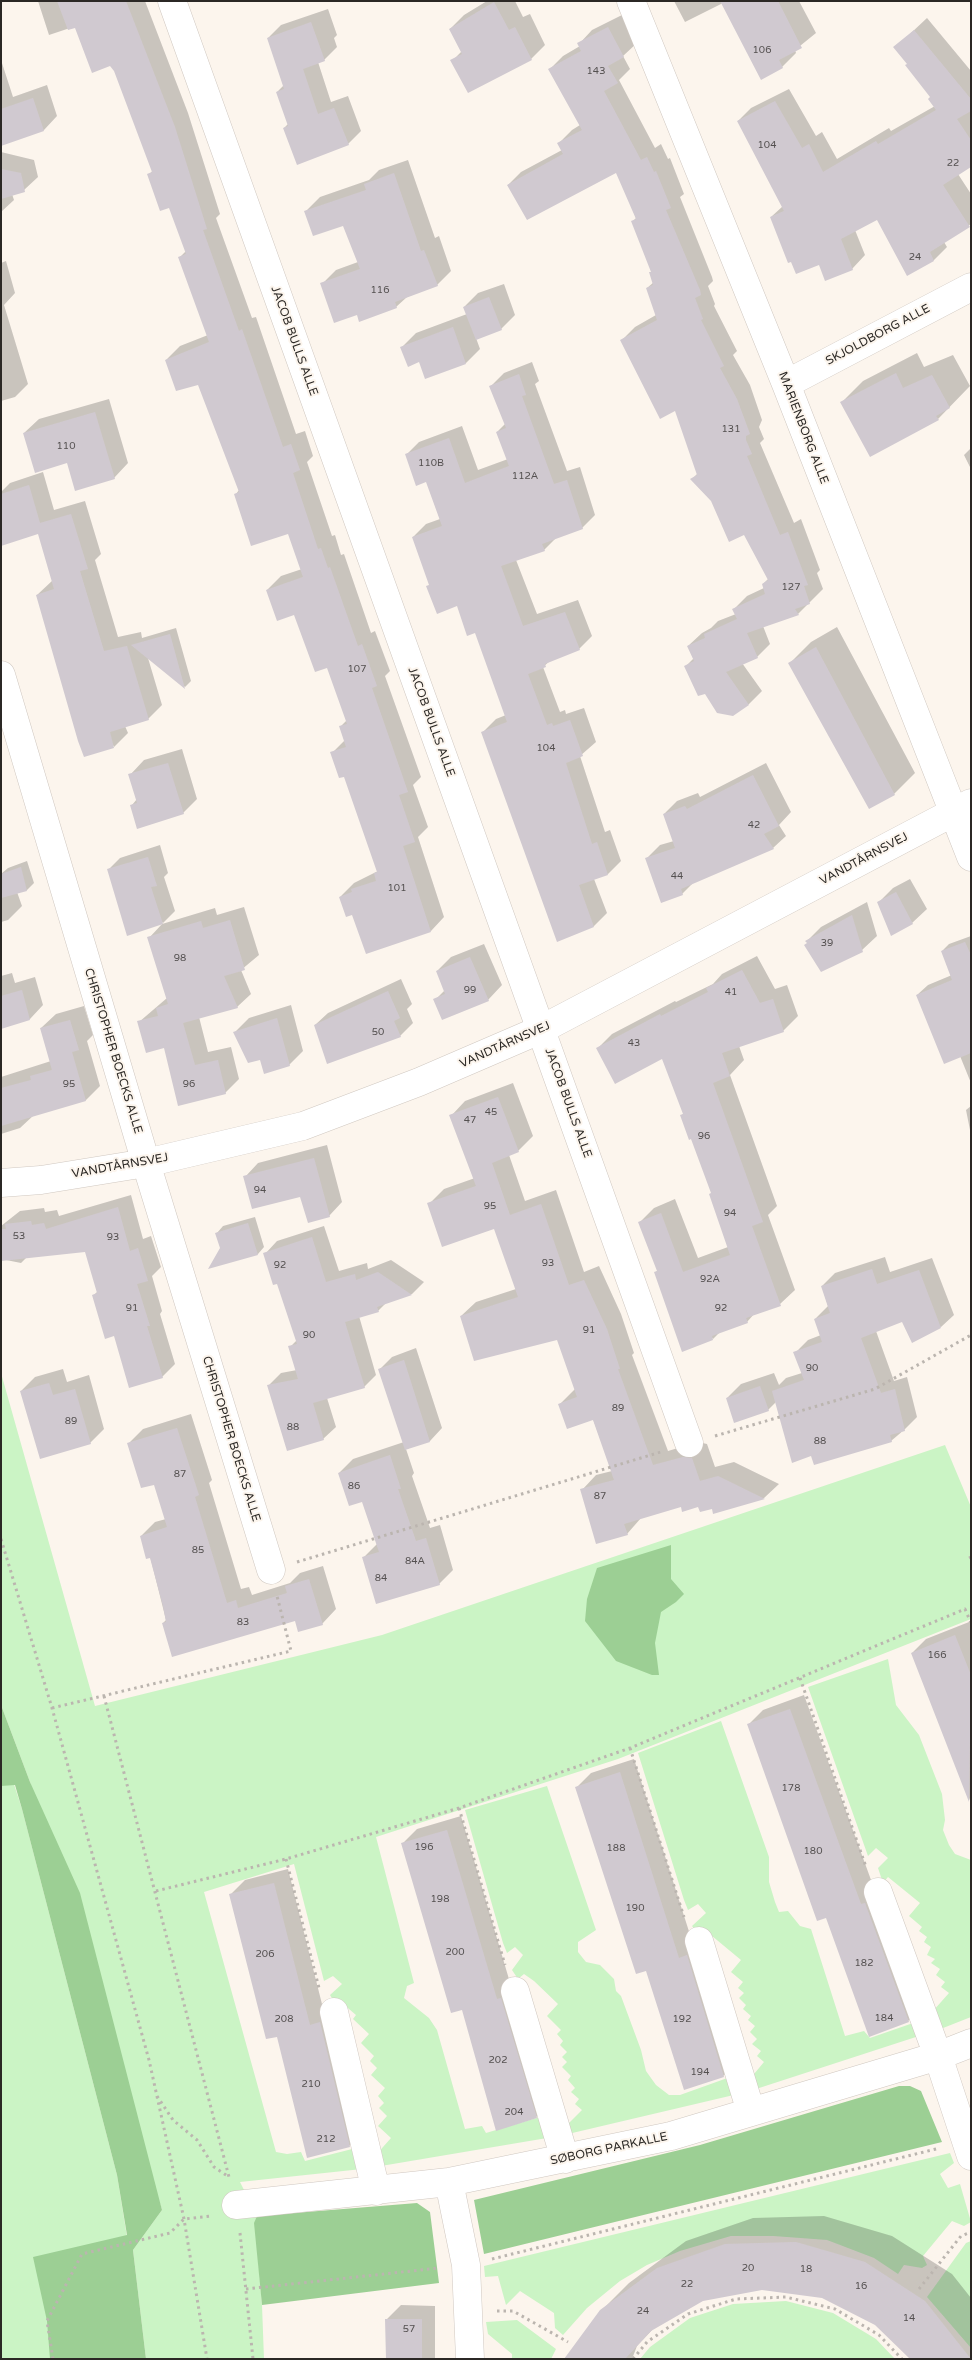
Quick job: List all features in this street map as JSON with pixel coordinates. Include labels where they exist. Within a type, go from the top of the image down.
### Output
[{"type":"street","name":"JACOB BULLS ALLE","points":[[172,1],[689,1443]]},
{"type":"street","name":"MARIENBORG ALLE","points":[[631,1],[786,384],[962,807],[971,856]]},
{"type":"street","name":"SKJOLDBORG ALLE","points":[[786,384],[971,287]]},
{"type":"street","name":"CHRISTOPHER BOECKS ALLE","points":[[1,675],[146,1163],[271,1570]]},
{"type":"street","name":"VANDTÅRNSVEJ","points":[[1,1183],[42,1180],[146,1163],[303,1126],[420,1082],[542,1029],[962,807]]},
{"type":"street","points":[[878,1892],[938,2056],[968,2149]]},
{"type":"street","points":[[699,1941],[751,2112]]},
{"type":"street","points":[[515,1991],[565,2159]]},
{"type":"street","points":[[334,2012],[376,2191]]},
{"type":"street","name":"SØBORG PARKALLE","points":[[236,2204],[449,2182],[671,2136],[938,2056],[971,2043]]},
{"type":"street","points":[[449,2182],[466,2265],[470,2359]]},
{"type":"path","points":[[52,1708],[290,1652],[271,1570],[875,1388],[971,1336]]},
{"type":"path","points":[[1,1539],[52,1708],[156,2093],[184,2219],[207,2359]]},
{"type":"path","points":[[156,1891],[286,1859],[459,1808],[630,1748],[965,1609],[971,1623]]},
{"type":"path","points":[[800,1678],[864,1865],[878,1892]]},
{"type":"path","points":[[104,1696],[236,2204],[253,2359]]},
{"type":"path","points":[[630,1748],[686,1923],[699,1941]]},
{"type":"path","points":[[459,1808],[506,1968],[515,1991]]},
{"type":"path","points":[[286,1859],[319,1986],[334,2012]]},
{"type":"path","points":[[156,2093],[173,2120],[197,2140],[214,2167],[229,2177]]},
{"type":"path","points":[[246,2289],[466,2265],[968,2149]]},
{"type":"path","points":[[53,2359],[47,2321],[82,2254],[170,2233],[184,2219]]},
{"type":"path","points":[[919,2289],[961,2236],[971,2232]]},
{"type":"path","points":[[633,2359],[647,2342],[688,2314],[736,2299],[786,2297],[835,2309],[879,2335],[902,2359]]},
{"type":"path","points":[[468,2311],[513,2311],[568,2342]]},
{"type":"green space","points":[[1,1373],[95,1706],[382,1635],[945,1445],[971,1507],[971,1619],[618,1759],[376,1837],[414,1983],[407,1986],[404,1998],[429,2018],[437,2030],[465,2129],[482,2126],[486,2133],[540,2117],[553,2137],[381,2166],[375,2156],[391,2138],[378,2126],[387,2116],[379,2108],[384,2103],[378,2096],[385,2088],[371,2075],[377,2068],[370,2061],[374,2056],[361,2043],[369,2034],[353,2019],[356,2015],[342,2003],[336,2005],[330,1995],[342,1984],[333,1976],[324,1981],[294,1864],[204,1892],[276,2152],[287,2154],[301,2152],[305,2161],[360,2147],[362,2169],[240,2182],[257,2216],[255,2223],[262,2305],[264,2359],[146,2359],[133,2250],[162,2210],[30,1782],[1,1705]]},
{"type":"green space","points":[[671,1545],[671,1579],[684,1594],[661,1612],[655,1643],[659,1675],[652,1675],[616,1661],[585,1621],[587,1599],[597,1568]]},
{"type":"green space","points":[[888,1659],[896,1705],[919,1735],[942,1794],[945,1820],[943,1830],[949,1845],[955,1854],[971,1860],[971,2017],[938,2030],[933,2011],[949,1993],[941,1987],[945,1982],[936,1975],[940,1969],[931,1963],[935,1959],[927,1955],[931,1947],[924,1942],[927,1937],[919,1931],[922,1927],[909,1916],[920,1903],[888,1877],[883,1883],[878,1868],[888,1858],[876,1848],[868,1856],[808,1687]]},
{"type":"green space","points":[[1,1705],[30,1782],[80,1893],[162,2210],[133,2250],[146,2359],[50,2359],[47,2321],[33,2257],[127,2235],[117,2175],[22,1809],[15,1785],[1,1786]]},
{"type":"green space","points":[[721,1721],[769,1857],[769,1882],[775,1902],[779,1912],[788,1911],[800,1926],[811,1929],[845,2036],[864,2031],[870,2038],[916,2022],[922,2035],[753,2090],[749,2080],[764,2062],[757,2056],[761,2051],[752,2044],[757,2039],[750,2032],[755,2026],[748,2020],[751,2016],[743,2009],[746,2005],[739,1998],[744,1993],[738,1988],[743,1982],[731,1972],[741,1960],[706,1931],[699,1935],[692,1926],[706,1913],[698,1904],[688,1910],[638,1753]]},
{"type":"green space","points":[[1,1744],[22,1809],[117,2175],[139,2311],[143,2359],[1,2359]]},
{"type":"green space","points":[[547,1786],[596,1930],[578,1942],[578,1952],[586,1962],[600,1965],[614,1979],[616,1991],[621,1996],[641,2050],[646,2071],[656,2085],[669,2095],[680,2095],[733,2076],[738,2094],[568,2134],[566,2126],[582,2110],[575,2104],[579,2099],[571,2092],[575,2088],[568,2080],[571,2076],[562,2067],[567,2062],[562,2057],[567,2052],[560,2045],[563,2041],[557,2034],[561,2030],[547,2016],[558,2004],[534,1981],[524,1974],[518,1979],[512,1970],[523,1955],[515,1947],[507,1953],[503,1943],[465,1810]]},
{"type":"green space","points":[[899,2086],[910,2086],[921,2091],[942,2142],[484,2254],[474,2200],[700,2145]]},
{"type":"green space","points":[[950,2153],[954,2163],[940,2174],[948,2188],[960,2184],[971,2222],[964,2226],[952,2221],[923,2256],[927,2265],[922,2268],[904,2265],[898,2274],[874,2258],[827,2240],[773,2236],[731,2236],[680,2251],[647,2265],[620,2281],[587,2308],[563,2335],[555,2328],[554,2313],[520,2291],[506,2305],[498,2276],[485,2277],[484,2266]]},
{"type":"green space","points":[[417,2203],[430,2212],[439,2283],[262,2305],[254,2223],[257,2216]]},
{"type":"green space","points":[[971,2241],[971,2348],[927,2297],[966,2243]]},
{"type":"green space","points":[[786,2301],[833,2313],[876,2339],[895,2359],[640,2359],[650,2347],[690,2318],[733,2304]]},
{"type":"green space","points":[[517,2320],[556,2349],[551,2359],[512,2359],[512,2354],[488,2334],[486,2322]]},
{"type":"building","points":[[57,1],[126,1],[175,127],[207,229],[203,230],[239,331],[242,329],[283,447],[291,444],[300,470],[293,473],[318,549],[321,548],[328,568],[330,567],[358,646],[362,644],[377,686],[372,688],[408,792],[399,795],[415,842],[403,846],[431,932],[366,954],[352,915],[346,917],[339,897],[352,892],[351,889],[376,881],[374,873],[377,872],[344,777],[339,778],[330,752],[346,747],[339,726],[347,724],[327,668],[315,672],[294,615],[277,621],[266,590],[303,577],[288,534],[251,546],[234,494],[239,492],[198,385],[176,391],[165,360],[209,342],[178,257],[186,254],[169,208],[160,211],[147,174],[152,172],[114,71],[110,66],[92,73],[75,28],[68,30]]},
{"type":"building","points":[[720,1],[778,1],[802,48],[779,60],[783,68],[761,80]]},
{"type":"building","points":[[494,2],[509,30],[515,27],[532,60],[468,93],[450,60],[462,54],[449,29]]},
{"type":"building","points":[[311,22],[325,61],[303,69],[318,114],[334,108],[349,145],[297,165],[283,128],[288,126],[276,92],[284,89],[267,38]]},
{"type":"building","points":[[608,27],[624,57],[608,66],[618,83],[604,91],[641,160],[647,157],[654,172],[656,171],[671,208],[666,210],[700,290],[701,295],[695,298],[703,319],[701,320],[724,366],[720,368],[737,399],[750,434],[746,436],[746,440],[752,454],[747,456],[780,535],[788,532],[808,585],[804,586],[810,604],[795,609],[799,615],[747,633],[758,658],[726,672],[749,705],[733,716],[717,713],[705,694],[698,696],[684,666],[694,661],[687,646],[705,638],[704,634],[737,619],[732,609],[765,594],[762,584],[768,580],[744,535],[729,542],[711,501],[690,479],[697,475],[675,411],[660,419],[620,340],[657,320],[646,288],[653,285],[649,272],[651,272],[631,221],[636,219],[616,173],[527,220],[507,185],[563,154],[557,143],[582,130],[548,69],[581,51],[577,43]]},
{"type":"building","points":[[914,30],[971,99],[971,111],[957,119],[971,140],[971,167],[943,185],[970,227],[930,252],[934,261],[907,276],[877,220],[841,239],[853,270],[825,281],[819,265],[796,274],[791,262],[788,263],[770,217],[784,211],[737,121],[775,101],[802,148],[809,144],[823,172],[876,141],[878,144],[936,110],[928,99],[930,97],[893,47]]},
{"type":"building","points":[[33,98],[44,131],[1,146],[1,109]]},
{"type":"building","points":[[1,169],[21,173],[25,192],[1,199]]},
{"type":"building","points":[[394,173],[421,251],[424,250],[438,286],[395,302],[397,308],[359,322],[357,315],[334,323],[320,283],[360,269],[343,226],[313,236],[304,211],[366,190],[364,184]]},
{"type":"building","points":[[489,297],[502,330],[476,340],[463,307]]},
{"type":"building","points":[[453,327],[466,364],[425,379],[419,362],[408,367],[400,347]]},
{"type":"building","points":[[896,373],[903,388],[932,375],[950,408],[936,416],[939,420],[870,457],[840,402]]},
{"type":"building","points":[[519,374],[526,395],[522,396],[554,484],[567,480],[583,529],[542,544],[545,551],[501,566],[523,626],[565,612],[580,650],[545,664],[546,667],[528,674],[547,725],[552,723],[553,726],[570,720],[583,756],[566,763],[592,844],[597,842],[608,875],[579,885],[594,927],[557,942],[481,732],[507,722],[475,633],[467,636],[457,606],[437,614],[426,586],[429,585],[412,537],[442,526],[426,482],[416,486],[405,454],[449,438],[465,483],[509,466],[496,432],[506,428],[489,386]]},
{"type":"building","points":[[95,412],[115,479],[75,491],[67,463],[35,473],[23,433]]},
{"type":"building","points":[[29,485],[40,523],[71,514],[88,569],[80,571],[104,651],[127,646],[149,720],[110,732],[114,748],[84,757],[36,595],[54,589],[38,534],[1,546],[1,494]]},
{"type":"building","points":[[170,634],[185,689],[131,645]]},
{"type":"building","points":[[816,647],[895,795],[869,809],[788,663]]},
{"type":"building","points":[[168,763],[184,814],[137,829],[130,805],[137,803],[128,774]]},
{"type":"building","points":[[753,775],[779,826],[764,834],[774,849],[681,889],[683,895],[661,903],[645,858],[675,848],[663,814],[685,806],[687,809]]},
{"type":"building","points":[[148,857],[157,886],[151,887],[163,924],[127,936],[107,869]]},
{"type":"building","points":[[21,867],[27,891],[1,898],[1,874]]},
{"type":"building","points":[[896,892],[913,924],[891,936],[877,902]]},
{"type":"building","points":[[852,915],[863,952],[821,972],[804,945],[807,943],[805,941]]},
{"type":"building","points":[[230,920],[245,970],[224,976],[238,1008],[183,1023],[195,1065],[218,1060],[226,1094],[178,1106],[164,1048],[146,1053],[137,1021],[158,1016],[156,1008],[168,1004],[147,937],[201,921],[203,928]]},
{"type":"building","points":[[965,942],[971,955],[971,1053],[944,1064],[916,995],[952,980],[941,951]]},
{"type":"building","points":[[470,957],[489,1001],[442,1020],[433,999],[445,994],[436,971]]},
{"type":"building","points":[[742,970],[760,1003],[773,999],[784,1032],[722,1053],[730,1076],[713,1083],[763,1222],[752,1226],[781,1306],[746,1318],[748,1323],[712,1336],[713,1340],[682,1352],[654,1272],[657,1271],[638,1222],[661,1213],[683,1272],[730,1255],[709,1194],[711,1193],[691,1139],[689,1140],[680,1115],[683,1114],[662,1059],[615,1084],[596,1048],[660,1014],[661,1016],[708,992],[706,988]]},
{"type":"building","points":[[22,990],[30,1020],[1,1029],[1,996]]},
{"type":"building","points":[[388,991],[400,1018],[394,1021],[401,1037],[327,1064],[314,1025]]},
{"type":"building","points":[[277,1018],[290,1066],[264,1074],[260,1060],[248,1063],[233,1032]]},
{"type":"building","points":[[70,1020],[79,1050],[72,1052],[86,1101],[1,1126],[1,1088],[31,1080],[30,1076],[52,1070],[40,1028]]},
{"type":"building","points":[[498,1097],[519,1152],[492,1163],[510,1215],[541,1204],[569,1285],[584,1280],[607,1329],[620,1369],[618,1369],[653,1465],[683,1457],[692,1458],[700,1481],[718,1476],[765,1499],[713,1514],[712,1509],[700,1512],[698,1507],[682,1512],[681,1507],[624,1524],[628,1535],[596,1544],[580,1489],[614,1480],[593,1420],[567,1429],[558,1404],[577,1397],[557,1340],[474,1361],[460,1316],[518,1297],[494,1229],[442,1247],[427,1203],[476,1186],[449,1115]]},
{"type":"building","points":[[314,1158],[330,1217],[308,1223],[300,1197],[252,1209],[243,1176]]},
{"type":"building","points":[[118,1207],[130,1251],[138,1248],[148,1281],[137,1284],[150,1326],[147,1326],[163,1378],[129,1388],[114,1336],[105,1339],[92,1295],[97,1293],[85,1252],[1,1261],[1,1229],[6,1229],[5,1224],[31,1221],[32,1225],[44,1223],[46,1229]]},
{"type":"building","points":[[248,1223],[258,1255],[208,1269],[220,1248],[215,1233]]},
{"type":"building","points":[[312,1237],[326,1282],[355,1274],[356,1280],[378,1272],[412,1295],[377,1307],[379,1312],[345,1322],[365,1388],[313,1403],[324,1440],[287,1451],[267,1385],[298,1379],[288,1346],[297,1344],[277,1284],[273,1285],[263,1253]]},
{"type":"building","points":[[872,1269],[877,1284],[919,1270],[941,1328],[912,1343],[902,1322],[861,1338],[881,1393],[895,1389],[905,1431],[890,1435],[892,1442],[814,1465],[811,1456],[792,1463],[772,1391],[804,1380],[793,1352],[822,1342],[814,1319],[830,1313],[821,1286]]},
{"type":"building","points":[[404,1360],[430,1442],[405,1450],[378,1369]]},
{"type":"building","points":[[49,1383],[53,1395],[75,1389],[91,1444],[40,1459],[20,1391]]},
{"type":"building","points":[[760,1386],[769,1411],[734,1423],[726,1398]]},
{"type":"building","points":[[177,1428],[199,1495],[195,1497],[227,1603],[236,1600],[238,1608],[287,1593],[285,1586],[309,1579],[323,1625],[298,1632],[295,1621],[172,1657],[162,1623],[166,1622],[163,1606],[150,1558],[146,1559],[140,1536],[167,1527],[154,1485],[141,1488],[127,1443]]},
{"type":"building","points":[[390,1455],[401,1489],[398,1489],[416,1541],[426,1538],[440,1585],[376,1604],[362,1557],[379,1552],[362,1502],[349,1506],[338,1473]]},
{"type":"building","points":[[955,1635],[971,1675],[969,1802],[911,1653]]},
{"type":"building","points":[[790,1709],[861,1904],[865,1903],[909,2022],[869,2037],[826,1918],[817,1921],[747,1724]]},
{"type":"building","points":[[620,1772],[679,1958],[687,1955],[724,2077],[684,2090],[646,1971],[636,1974],[575,1787]]},
{"type":"building","points":[[447,1830],[497,1999],[501,1998],[537,2118],[496,2131],[462,2010],[451,2013],[401,1843]]},
{"type":"building","points":[[274,1883],[310,2025],[320,2022],[350,2147],[307,2158],[277,2037],[266,2039],[229,1894]]},
{"type":"building","points":[[796,2242],[865,2262],[925,2301],[971,2359],[910,2359],[875,2325],[822,2298],[762,2290],[703,2301],[651,2331],[625,2359],[564,2359],[600,2310],[657,2268],[725,2244]]},
{"type":"building","points":[[385,2319],[422,2319],[422,2359],[386,2359]]}]
